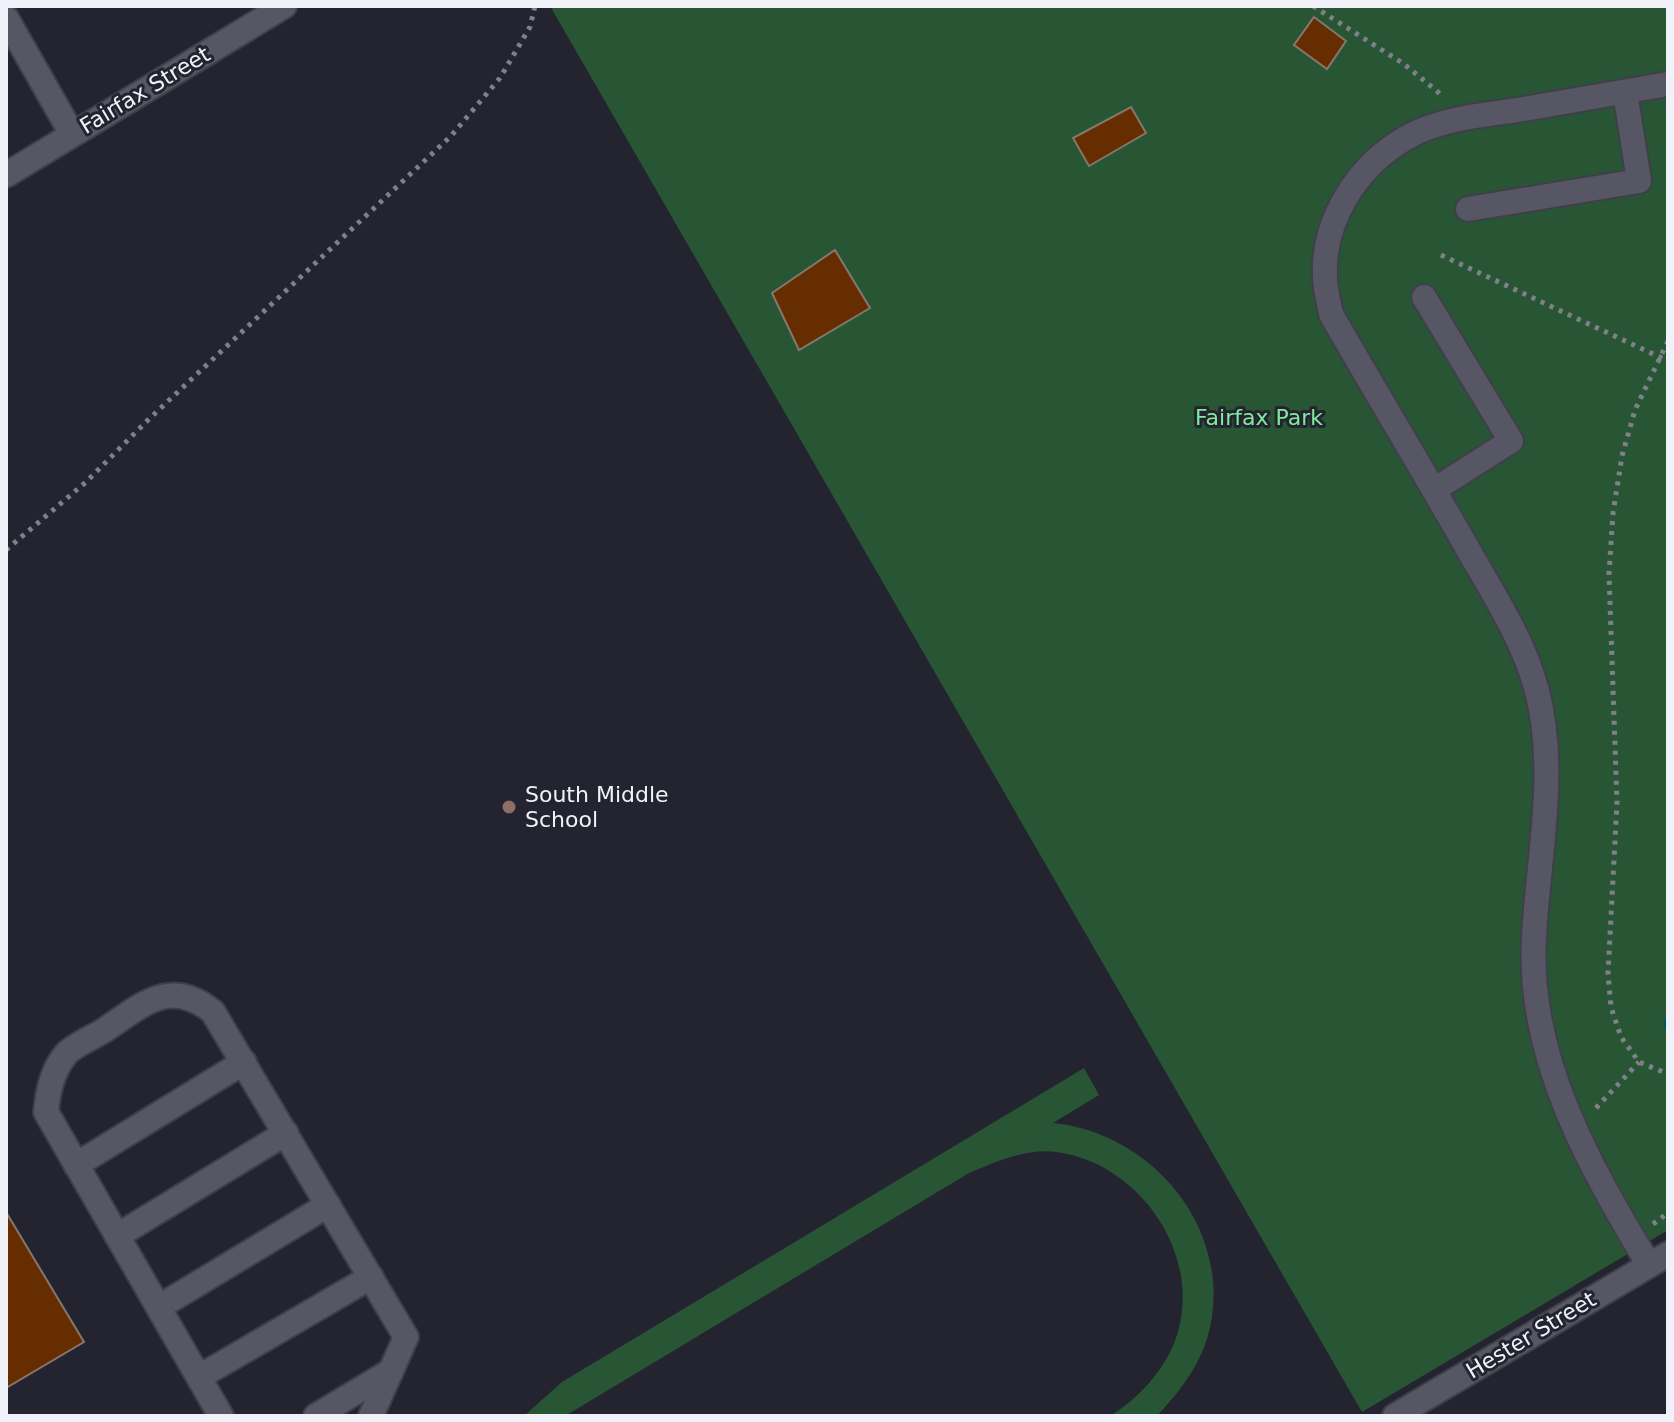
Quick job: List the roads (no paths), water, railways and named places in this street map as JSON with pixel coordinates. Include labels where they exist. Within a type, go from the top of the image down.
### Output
[{"type":"street","name":"Fairfax Street","points":[[6,175],[284,6]]},
{"type":"street","points":[[6,18],[72,134]]},
{"type":"street","points":[[1659,1259],[1576,1129],[1546,1049],[1535,992],[1533,941],[1545,811],[1546,752],[1537,692],[1516,632],[1331,314],[1325,279],[1327,244],[1339,208],[1355,183],[1378,158],[1407,137],[1470,117],[1668,84]]},
{"type":"street","points":[[1468,209],[1639,181],[1625,92]]},
{"type":"street","points":[[1424,297],[1511,441],[1434,490]]},
{"type":"street","points":[[221,1416],[46,1112],[49,1084],[67,1053],[144,1003],[170,995],[198,999],[213,1012],[406,1337],[371,1416]]},
{"type":"street","points":[[76,1165],[244,1062]]},
{"type":"street","points":[[117,1236],[286,1133]]},
{"type":"street","points":[[159,1307],[328,1205]]},
{"type":"street","name":"Hester Street","points":[[1395,1416],[1659,1259]]},
{"type":"street","points":[[199,1377],[371,1277]]},
{"type":"street","points":[[316,1416],[391,1371]]},
{"type":"place","name":"South Middle School","points":[[509,807]]},
{"type":"park label","name":"Fairfax Park","points":[[1259,417]]}]
